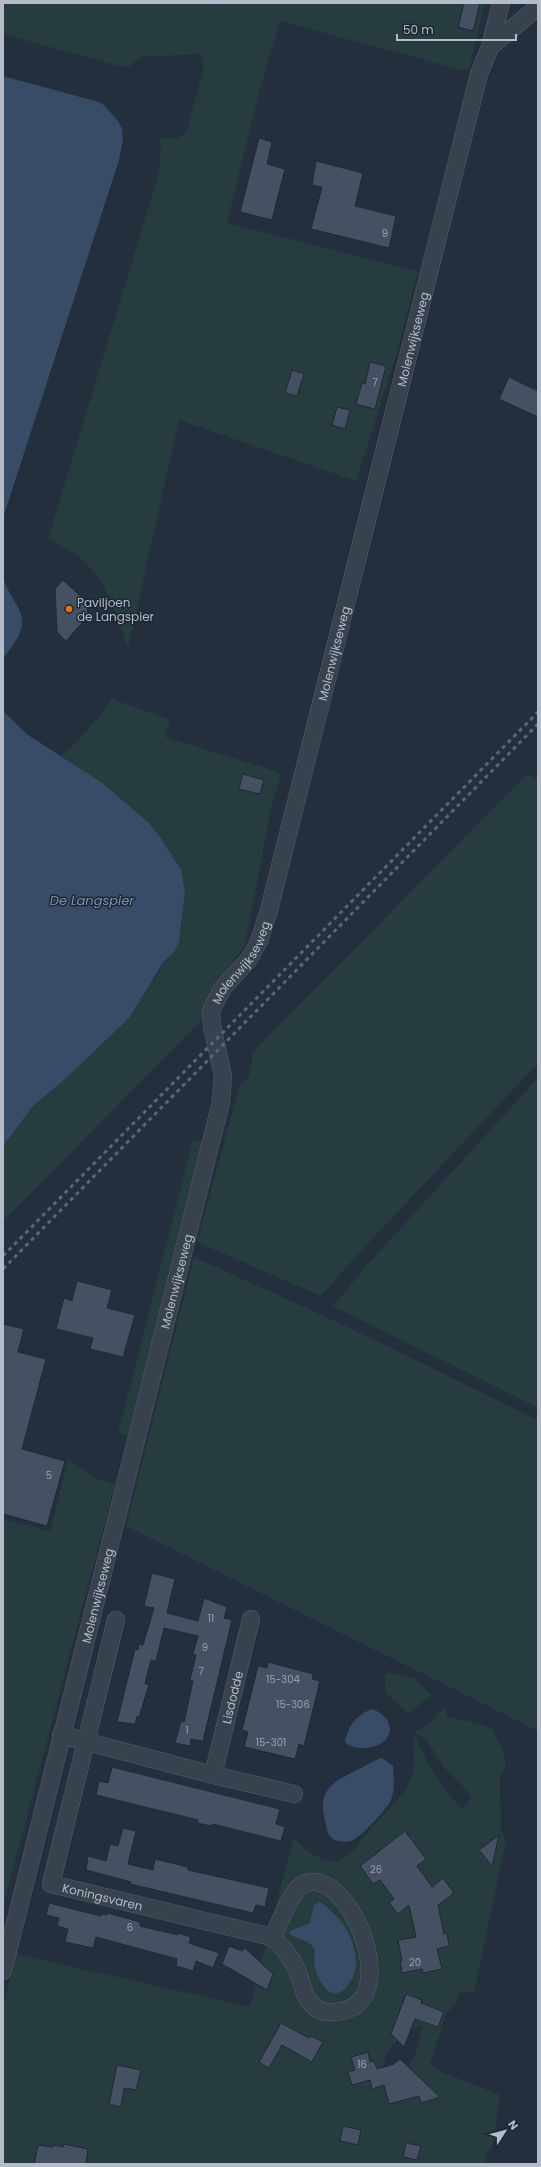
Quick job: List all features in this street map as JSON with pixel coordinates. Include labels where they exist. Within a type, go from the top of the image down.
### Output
[{"type":"street","name":"Molenwijkseweg","points":[[3,1970],[221,1102],[223,1076],[212,1026],[211,1011],[222,989],[248,959],[258,941],[268,910],[478,82],[490,47],[500,3]]},
{"type":"street","points":[[490,47],[538,7]]},
{"type":"street","name":"Lisdodde","points":[[213,1775],[251,1619]]},
{"type":"street","name":"Molenwijkseweg","points":[[87,1743],[116,1620]]},
{"type":"street","points":[[61,1735],[213,1775],[294,1794]]},
{"type":"street","name":"Koningsvaren","points":[[87,1743],[51,1884],[272,1937]]},
{"type":"street","points":[[312,1882],[322,1882],[334,1889],[359,1926],[368,1953],[370,1977],[364,1996],[351,2010],[334,2013],[316,2009],[306,1998],[297,1970],[287,1952],[272,1937],[279,1926],[294,1894],[302,1886],[312,1882]]},
{"type":"green space","points":[[3,3],[211,3],[219,5],[220,3],[485,3],[469,69],[458,69],[280,21],[258,96],[227,223],[418,271],[397,353],[356,481],[179,420],[128,648],[115,610],[96,575],[78,556],[48,539],[159,173],[161,148],[159,139],[167,137],[181,137],[187,130],[204,67],[200,54],[141,57],[130,66],[119,66],[3,34]]},
{"type":"green space","points":[[112,699],[170,720],[165,737],[281,773],[271,809],[245,945],[220,979],[205,1005],[202,1020],[3,1221],[3,1146],[33,1106],[86,1058],[154,979],[162,964],[168,960],[182,929],[181,919],[185,891],[101,782],[61,756],[88,729]]},
{"type":"green space","points":[[527,774],[538,780],[538,1063],[359,1253],[321,1296],[197,1242],[240,1086],[249,1076],[252,1061],[251,1054]]},
{"type":"green space","points":[[538,1078],[538,1408],[333,1306],[368,1264]]},
{"type":"green space","points":[[193,1140],[204,1143],[127,1437],[118,1433]]},
{"type":"green space","points":[[194,1257],[346,1326],[538,1420],[538,1731],[126,1526]]},
{"type":"green space","points":[[68,1460],[98,1479],[115,1484],[3,1907],[3,1519],[50,1531]]},
{"type":"green space","points":[[386,1673],[414,1678],[432,1695],[408,1713],[385,1692]]},
{"type":"green space","points":[[444,1707],[448,1717],[491,1728],[501,1746],[505,1758],[504,1770],[500,1776],[500,1828],[506,1840],[474,1993],[471,1991],[459,1993],[457,2002],[446,2014],[430,2064],[441,2072],[500,2095],[492,2148],[487,2153],[485,2164],[3,2164],[3,2006],[16,1954],[250,2007],[293,1839],[294,1838],[314,1855],[331,1861],[339,1862],[353,1851],[370,1829],[404,1793],[413,1774],[414,1733],[432,1722]],"holes":[[[414,1733],[425,1738],[445,1768],[462,1785],[471,1798],[462,1809],[434,1773],[423,1754]],[[423,2025],[412,2062],[402,2074],[383,2086],[383,2067],[385,2057],[389,2049],[404,2035]]]},
{"type":"water","points":[[3,76],[95,101],[104,105],[118,121],[122,129],[123,139],[119,160],[3,518]]},
{"type":"water","points":[[3,577],[7,588],[21,614],[22,621],[16,640],[3,659]]},
{"type":"water","name":"De Langspier","points":[[3,711],[28,735],[101,782],[149,823],[160,837],[181,870],[185,891],[179,942],[174,952],[162,964],[129,1018],[64,1080],[33,1106],[3,1146]]},
{"type":"water","points":[[372,1709],[382,1714],[386,1718],[390,1727],[390,1732],[387,1737],[383,1742],[375,1746],[358,1748],[348,1745],[345,1742],[351,1726],[361,1714]]},
{"type":"water","points":[[382,1758],[393,1766],[394,1787],[389,1804],[373,1823],[355,1839],[344,1842],[333,1839],[328,1833],[323,1810],[323,1801],[329,1788],[341,1778]]},
{"type":"water","points":[[319,1902],[328,1908],[342,1923],[352,1941],[354,1948],[356,1967],[354,1973],[348,1985],[338,1993],[333,1993],[327,1990],[320,1980],[314,1963],[315,1950],[313,1947],[306,1941],[290,1934],[290,1931],[310,1923],[314,1906]]},
{"type":"building","points":[[464,3],[480,3],[473,31],[458,27]]},
{"type":"building","points":[[259,138],[272,142],[267,164],[285,169],[272,220],[240,212]]},
{"type":"building","points":[[316,161],[363,173],[355,206],[396,216],[389,248],[311,229],[322,187],[312,185]]},
{"type":"building","points":[[370,362],[386,366],[375,409],[356,404],[362,383],[365,384]]},
{"type":"building","points":[[292,370],[304,374],[297,396],[285,393]]},
{"type":"building","points":[[509,377],[538,391],[538,417],[499,399]]},
{"type":"building","points":[[337,407],[350,410],[345,429],[332,425]]},
{"type":"building","points":[[63,580],[87,602],[88,616],[66,641],[57,632],[55,589]]},
{"type":"building","points":[[243,774],[264,780],[260,794],[239,789]]},
{"type":"building","points":[[77,1281],[112,1290],[107,1308],[135,1315],[123,1357],[90,1349],[93,1338],[56,1329],[64,1298],[72,1301]]},
{"type":"building","points":[[3,1324],[24,1329],[18,1352],[46,1359],[22,1449],[65,1461],[47,1526],[3,1514]]},
{"type":"building","points":[[152,1573],[175,1579],[167,1613],[198,1621],[204,1598],[227,1607],[224,1618],[232,1620],[203,1741],[191,1739],[190,1746],[175,1743],[181,1721],[184,1722],[193,1681],[190,1680],[196,1655],[193,1654],[198,1636],[164,1628],[156,1661],[151,1660],[145,1684],[149,1685],[139,1717],[137,1716],[135,1724],[117,1722],[135,1649],[138,1650],[139,1644],[143,1645],[154,1608],[144,1606]]},
{"type":"building","points":[[268,1662],[313,1674],[312,1679],[320,1681],[304,1746],[299,1744],[295,1759],[244,1747],[248,1732],[242,1730],[258,1666],[267,1668]]},
{"type":"building","points":[[112,1767],[280,1809],[276,1824],[285,1827],[281,1841],[212,1824],[211,1826],[197,1823],[198,1820],[96,1795],[99,1781],[108,1783]]},
{"type":"building","points":[[123,1828],[136,1831],[128,1864],[153,1870],[155,1859],[188,1867],[188,1870],[269,1888],[265,1907],[256,1905],[253,1913],[130,1884],[131,1882],[86,1870],[88,1856],[106,1861],[110,1844],[118,1846]]},
{"type":"building","points":[[405,1831],[426,1859],[417,1866],[432,1887],[443,1878],[454,1893],[438,1905],[444,1934],[447,1933],[449,1946],[437,1949],[442,1969],[423,1973],[422,1969],[402,1973],[400,1961],[402,1961],[398,1940],[416,1937],[409,1905],[398,1914],[389,1903],[394,1899],[380,1880],[373,1884],[360,1866]]},
{"type":"building","points":[[499,1835],[492,1866],[479,1850]]},
{"type":"building","points":[[49,1903],[101,1916],[102,1914],[107,1915],[107,1913],[137,1921],[141,1924],[140,1926],[178,1935],[178,1933],[191,1937],[189,1943],[219,1953],[213,1968],[196,1961],[193,1971],[176,1966],[177,1959],[96,1937],[93,1948],[65,1942],[68,1929],[57,1926],[59,1918],[46,1915]]},
{"type":"building","points":[[229,1946],[242,1951],[245,1948],[273,1974],[267,1990],[222,1964]]},
{"type":"building","points":[[406,1994],[422,2000],[421,2003],[444,2012],[438,2027],[415,2019],[404,2047],[391,2034]]},
{"type":"building","points":[[281,2023],[309,2038],[311,2036],[323,2042],[312,2062],[282,2045],[269,2068],[259,2062]]},
{"type":"building","points":[[368,2052],[370,2062],[374,2061],[377,2069],[394,2064],[400,2059],[440,2097],[421,2103],[419,2096],[389,2104],[384,2085],[372,2089],[370,2080],[352,2085],[348,2072],[355,2070],[351,2057]]},
{"type":"building","points":[[117,2065],[141,2070],[136,2090],[124,2088],[121,2107],[109,2104]]},
{"type":"building","points":[[343,2126],[361,2130],[358,2145],[340,2141]]},
{"type":"building","points":[[406,2143],[421,2146],[417,2160],[403,2157]]},
{"type":"building","points":[[64,2144],[88,2149],[86,2164],[34,2164],[38,2145],[63,2147]]},
{"type":"railway","points":[[3,1256],[538,712]]},
{"type":"railway","points":[[3,1269],[538,724]]},
{"type":"place","name":"Paviljoen de Langspier","points":[[69,609]]}]
